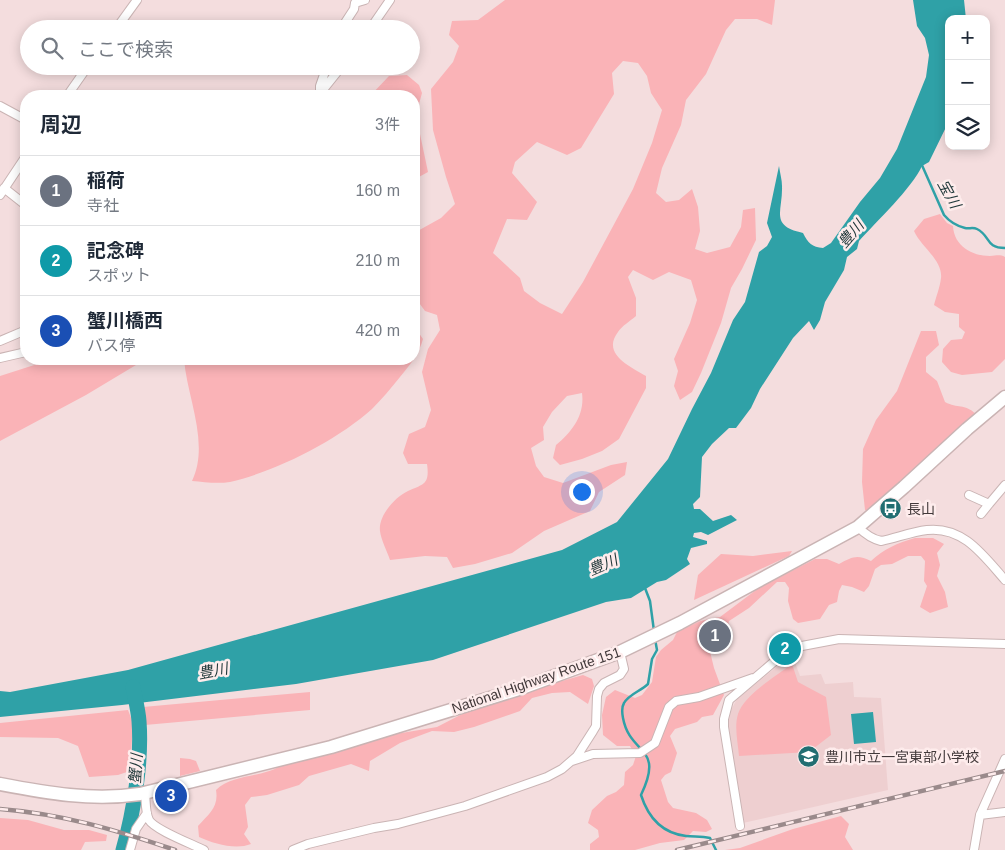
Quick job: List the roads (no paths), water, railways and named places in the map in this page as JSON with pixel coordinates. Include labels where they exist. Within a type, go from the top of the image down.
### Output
[{"type":"highway","name":"National Highway Route 151","points":[[0,784],[59,795],[86,797],[124,796],[142,793],[331,747],[519,689],[620,652],[858,527],[898,493],[967,428],[1005,397]]},
{"type":"street","points":[[123,20],[137,0]]},
{"type":"street","points":[[346,20],[354,9],[353,2],[366,0]]},
{"type":"street","points":[[376,20],[390,0]]},
{"type":"street","points":[[71,90],[82,75]]},
{"type":"street","points":[[320,90],[324,75]]},
{"type":"street","points":[[323,90],[335,75]]},
{"type":"street","points":[[0,106],[20,117]]},
{"type":"street","points":[[20,165],[2,192],[20,201]]},
{"type":"street","points":[[0,340],[20,332]]},
{"type":"street","points":[[0,358],[20,353]]},
{"type":"street","points":[[981,514],[1005,485]]},
{"type":"street","points":[[970,495],[989,504]]},
{"type":"street","points":[[858,527],[869,536],[881,540],[925,530],[949,531],[971,543],[1005,580]]},
{"type":"street","points":[[740,826],[724,718],[729,700],[776,660],[794,649],[839,639],[1005,644]]},
{"type":"street","points":[[296,850],[308,844],[398,824],[465,806],[546,777],[562,769],[572,760],[596,726],[596,696],[604,683],[620,675],[624,669],[620,652]]},
{"type":"street","points":[[572,760],[593,754],[640,753],[655,743],[669,706],[676,701],[699,697],[749,678],[755,678]]},
{"type":"street","points":[[974,850],[980,815],[1005,759]]},
{"type":"street","points":[[142,793],[149,820],[156,827],[204,850]]},
{"type":"street","points":[[130,850],[136,829],[147,812]]},
{"type":"street","points":[[980,815],[1005,812]]},
{"type":"water","name":"豊川","points":[[913,0],[964,0],[966,15],[945,15],[945,129],[929,162],[922,166],[902,194],[859,241],[857,249],[847,257],[844,270],[825,302],[820,320],[814,330],[809,321],[793,338],[760,389],[751,408],[736,428],[729,428],[712,444],[702,457],[700,497],[693,504],[694,509],[700,509],[713,521],[731,515],[737,520],[708,535],[701,532],[694,533],[693,537],[707,541],[707,544],[691,548],[687,559],[690,564],[666,580],[657,582],[631,598],[606,602],[433,660],[296,684],[122,705],[0,717],[0,691],[10,692],[128,670],[562,550],[617,522],[668,459],[711,373],[733,320],[745,302],[759,252],[767,246],[772,237],[767,223],[779,166],[782,184],[780,216],[782,222],[792,230],[803,233],[809,242],[816,247],[823,248],[831,243],[860,202],[880,178],[897,149],[926,77],[929,55],[925,38],[917,26]]},
{"type":"water","points":[[873,712],[876,742],[854,744],[851,714]]},
{"type":"waterway","name":"宝川","points":[[921,163],[944,215],[953,223],[962,227],[977,229],[994,246],[1005,248]]},
{"type":"waterway","points":[[645,588],[650,601],[654,631]]},
{"type":"waterway","points":[[655,639],[657,650],[652,659],[648,684],[629,697],[622,709],[627,730],[648,759],[647,779],[641,795],[647,810],[663,828],[686,836],[710,838],[716,850]]},
{"type":"waterway","name":"蟹川","points":[[123,850],[134,803],[139,753],[139,721],[133,687]]},
{"type":"railway","points":[[677,850],[1005,771]]},
{"type":"railway","points":[[0,809],[68,819],[175,850]]},
{"type":"place","name":"長山","points":[[891,509]]},
{"type":"place","name":"稲荷","points":[[715,636]]},
{"type":"place","name":"記念碑","points":[[785,649]]},
{"type":"place","name":"豊川市立一宮東部小学校","points":[[809,757]]},
{"type":"place","name":"蟹川橋西","points":[[171,796]]}]
